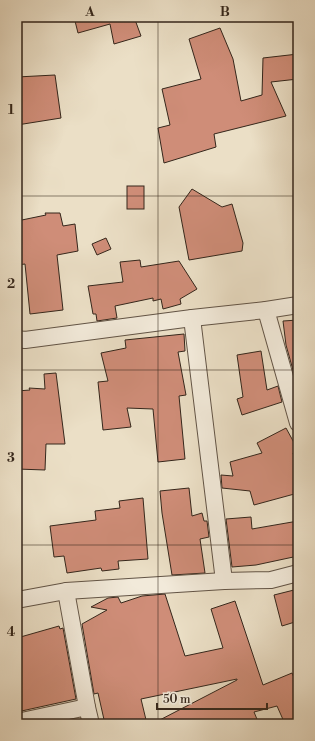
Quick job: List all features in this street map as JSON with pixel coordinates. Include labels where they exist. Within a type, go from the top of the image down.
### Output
[{"type":"street","points":[[17,339],[24,340],[298,305]]},
{"type":"street","points":[[266,310],[298,423]]},
{"type":"street","points":[[192,318],[224,581]]},
{"type":"street","points":[[17,600],[66,591],[224,581],[271,580],[298,574]]},
{"type":"street","points":[[66,591],[91,724]]},
{"type":"street","points":[[17,722],[87,707]]},
{"type":"building","points":[[74,17],[134,17],[141,36],[114,44],[110,24],[78,33]]},
{"type":"building","points":[[220,28],[233,59],[241,101],[262,95],[263,58],[298,54],[298,79],[271,82],[286,116],[214,134],[216,147],[164,163],[158,128],[170,125],[162,89],[201,79],[189,39]]},
{"type":"building","points":[[55,75],[61,118],[17,125],[17,77]]},
{"type":"building","points":[[127,186],[144,186],[144,209],[127,209]]},
{"type":"building","points":[[192,189],[222,207],[232,204],[243,243],[242,251],[189,260],[179,207]]},
{"type":"building","points":[[45,213],[60,213],[63,226],[75,224],[78,251],[57,255],[63,310],[30,314],[25,264],[17,265],[17,221],[46,215]]},
{"type":"building","points":[[106,238],[111,249],[97,255],[92,244]]},
{"type":"building","points":[[140,260],[141,267],[179,261],[197,289],[180,299],[181,304],[163,309],[161,299],[153,301],[153,298],[115,306],[117,318],[97,321],[96,314],[93,314],[88,286],[123,282],[120,262]]},
{"type":"building","points":[[298,320],[298,388],[286,345],[283,321]]},
{"type":"building","points":[[184,334],[185,351],[178,352],[186,395],[179,396],[185,459],[158,462],[153,409],[127,408],[131,427],[103,430],[98,382],[108,381],[101,353],[126,348],[125,340]]},
{"type":"building","points":[[261,351],[267,390],[278,386],[282,402],[242,415],[237,399],[243,397],[237,355]]},
{"type":"building","points":[[56,373],[65,444],[46,444],[45,470],[17,469],[17,391],[30,390],[29,388],[45,389],[44,374]]},
{"type":"building","points":[[286,428],[298,450],[293,453],[298,471],[298,493],[254,505],[250,491],[222,488],[221,475],[233,476],[230,462],[262,453],[257,443]]},
{"type":"building","points":[[189,488],[192,516],[202,513],[204,521],[207,521],[209,537],[200,539],[205,573],[172,575],[160,491]]},
{"type":"building","points":[[143,498],[148,559],[118,561],[119,569],[102,571],[101,568],[67,573],[64,556],[54,557],[50,526],[96,520],[95,511],[120,508],[119,501]]},
{"type":"building","points":[[251,517],[252,529],[298,521],[298,556],[256,565],[232,567],[226,519]]},
{"type":"building","points":[[298,589],[298,621],[282,626],[274,595]]},
{"type":"building","points":[[165,594],[185,656],[223,648],[211,609],[235,601],[263,685],[292,673],[298,686],[298,724],[285,724],[277,706],[254,712],[259,724],[152,724],[237,679],[141,699],[147,724],[105,724],[98,693],[94,694],[82,624],[107,610],[91,607],[108,598],[118,597],[121,603],[142,596]]},
{"type":"building","points":[[59,626],[60,629],[63,628],[76,699],[17,712],[17,638]]}]
